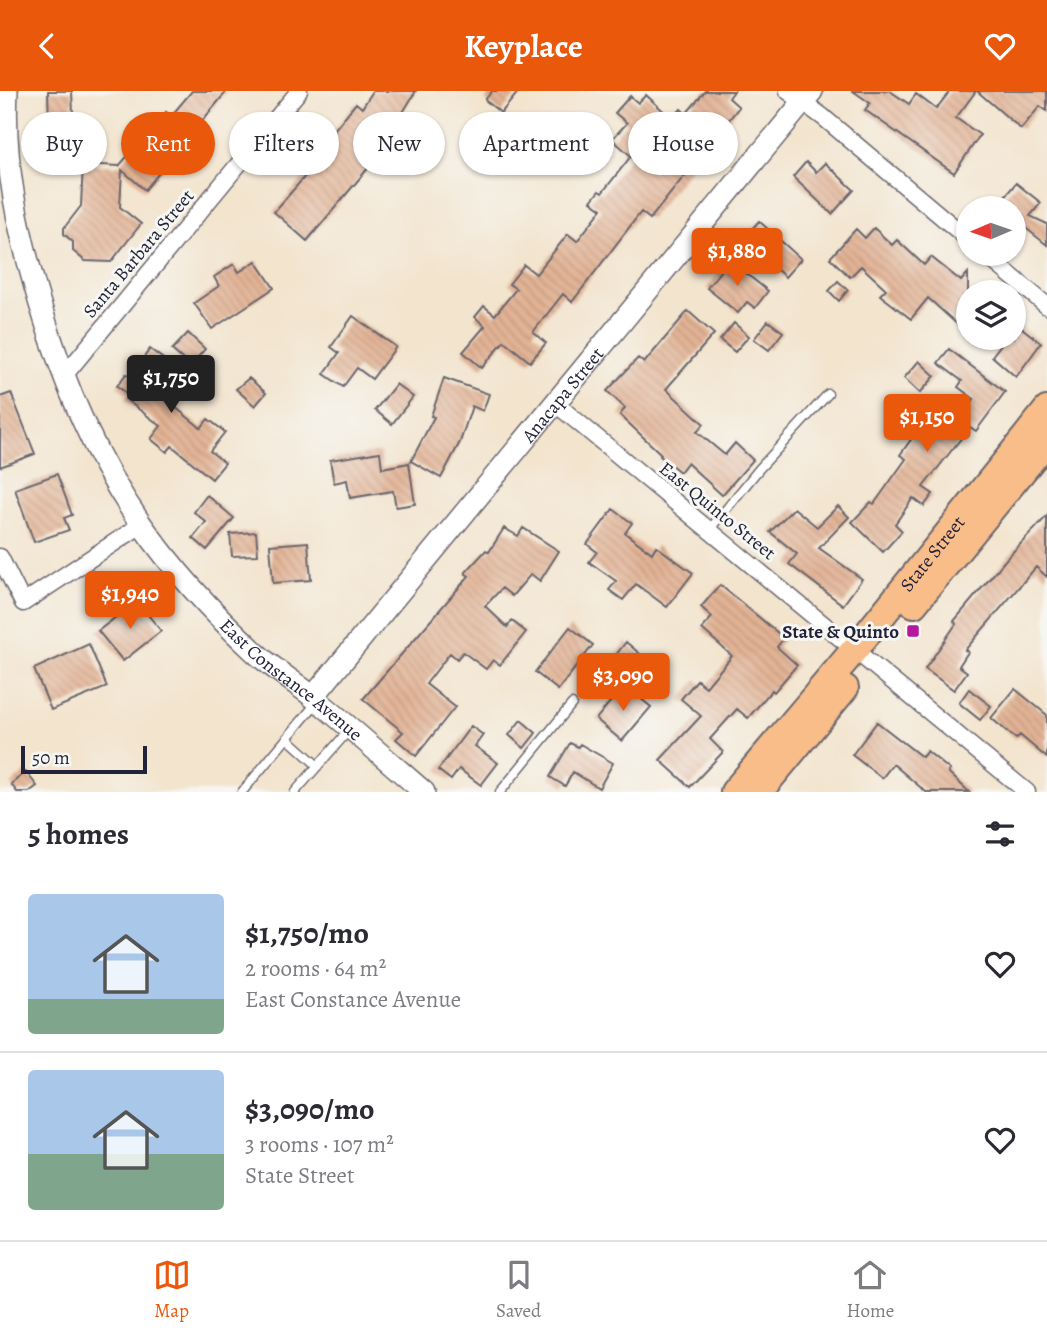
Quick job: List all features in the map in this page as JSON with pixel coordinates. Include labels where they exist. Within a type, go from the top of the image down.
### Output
[{"type":"main road","name":"State Street","points":[[759,792],[861,655],[986,502],[1047,410]]},
{"type":"main road","name":"State Street","points":[[986,502],[1047,441]]},
{"type":"main road","name":"State Street","points":[[734,792],[861,655]]},
{"type":"street","name":"East Constance Avenue","points":[[7,91],[7,158],[27,260],[63,377],[105,467],[141,525],[224,622],[260,656],[424,792]]},
{"type":"street","name":"Santa Barbara Street","points":[[63,377],[299,91]]},
{"type":"street","points":[[801,95],[956,229]]},
{"type":"street","name":"Anacapa Street","points":[[315,699],[556,404],[801,95]]},
{"type":"street","points":[[999,266],[1047,306]]},
{"type":"street","name":"East Quinto Street","points":[[556,404],[1027,792]]},
{"type":"street","points":[[0,557],[23,603],[141,525]]},
{"type":"lane","points":[[709,530],[759,469],[828,394]]},
{"type":"lane","points":[[242,792],[287,739],[315,699]]},
{"type":"lane","points":[[500,792],[572,704]]},
{"type":"lane","points":[[295,792],[351,729]]},
{"type":"lane","points":[[287,739],[318,766]]},
{"type":"building","points":[[48,91],[72,91],[73,112],[49,112]]},
{"type":"building","points":[[192,91],[227,91],[210,112],[174,112]]},
{"type":"building","points":[[373,91],[416,91],[403,112],[353,112],[353,175],[362,175],[307,241],[274,212],[306,175],[339,175],[339,124],[356,103],[362,108]]},
{"type":"building","points":[[492,91],[519,91],[502,112],[485,100]]},
{"type":"building","points":[[705,91],[734,91],[729,98],[739,107],[735,112],[688,112]]},
{"type":"building","points":[[853,91],[890,91],[909,104],[916,94],[936,109],[950,91],[976,91],[956,118],[980,135],[954,173],[865,110],[870,103]]},
{"type":"building","points":[[977,91],[1047,91],[1047,111],[1040,106],[1021,129]]},
{"type":"building","points":[[646,95],[664,112],[628,112],[628,153],[614,141],[614,137],[627,123],[615,113],[630,96],[638,103]]},
{"type":"building","points":[[628,160],[628,175],[685,175],[650,219],[641,212],[572,302],[563,294],[533,332],[546,343],[530,362],[504,341],[482,368],[463,352],[485,326],[475,317],[484,306],[495,315],[516,289],[509,284],[524,265],[536,274],[568,234],[577,241],[602,209],[591,201],[599,191],[602,193]]},
{"type":"building","points":[[806,162],[816,172],[825,163],[854,190],[832,214],[793,177]]},
{"type":"building","points":[[121,164],[120,207],[141,224],[111,262],[85,261],[73,251],[73,242],[64,234],[64,228],[81,206],[82,175],[107,175],[107,165]]},
{"type":"building","points":[[128,175],[157,175],[145,190]]},
{"type":"building","points":[[1016,183],[1041,203],[1030,216],[1047,224],[1047,245],[1026,228],[1026,196],[1005,196]]},
{"type":"building","points":[[759,221],[801,259],[785,277],[743,239]]},
{"type":"building","points":[[874,228],[892,245],[897,240],[924,265],[931,257],[960,280],[956,280],[956,323],[928,298],[911,319],[880,295],[886,289],[861,266],[850,277],[830,258],[856,229],[865,238]]},
{"type":"building","points":[[729,260],[768,291],[755,308],[747,302],[738,313],[707,288]]},
{"type":"building","points":[[256,261],[274,288],[212,329],[194,303],[219,286],[214,277],[234,264],[239,272]]},
{"type":"building","points":[[838,281],[848,290],[839,301],[829,291]]},
{"type":"building","points":[[688,311],[714,334],[666,389],[704,424],[697,432],[725,455],[735,443],[753,460],[722,495],[687,463],[680,472],[660,456],[661,454],[620,415],[625,408],[607,391],[638,358],[644,363]]},
{"type":"building","points":[[353,316],[396,347],[372,379],[357,368],[343,387],[324,374],[339,353],[331,347]]},
{"type":"building","points":[[768,321],[783,332],[769,350],[754,339]]},
{"type":"building","points":[[734,323],[749,336],[735,352],[720,340]]},
{"type":"building","points":[[1026,331],[1041,343],[1016,377],[992,356],[997,350],[1026,350]]},
{"type":"building","points":[[188,333],[205,349],[190,366],[172,350]]},
{"type":"building","points":[[150,349],[171,365],[162,377],[173,386],[164,398],[201,428],[208,419],[225,432],[210,451],[225,463],[212,479],[172,446],[167,452],[151,439],[161,426],[125,399],[129,395],[117,386],[126,374],[130,376]]},
{"type":"building","points":[[949,349],[1005,392],[976,431],[970,427],[923,487],[933,494],[924,506],[913,498],[895,524],[902,531],[883,552],[852,522],[871,502],[874,504],[906,459],[900,455],[917,431],[914,428],[926,412],[952,430],[974,399],[958,387],[962,381],[938,363]]},
{"type":"building","points":[[919,361],[935,376],[920,393],[904,378]]},
{"type":"building","points":[[249,378],[266,393],[255,406],[236,389]]},
{"type":"building","points":[[444,378],[489,394],[483,411],[472,406],[460,442],[441,478],[411,461],[434,417],[431,416]]},
{"type":"building","points":[[396,384],[413,397],[392,424],[375,410]]},
{"type":"building","points":[[11,393],[35,454],[0,467],[0,397]]},
{"type":"building","points":[[380,452],[382,468],[409,463],[415,504],[396,507],[393,491],[350,498],[347,480],[334,483],[330,460]]},
{"type":"building","points":[[57,474],[72,515],[64,518],[69,530],[34,542],[15,489]]},
{"type":"building","points":[[207,495],[234,518],[207,550],[193,538],[206,522],[194,512]]},
{"type":"building","points":[[838,506],[849,517],[819,548],[862,579],[843,605],[789,564],[797,554],[770,532],[794,508],[817,527]]},
{"type":"building","points":[[613,509],[632,523],[625,533],[652,553],[656,546],[693,573],[667,607],[636,584],[623,600],[609,590],[616,581],[589,562],[597,552],[587,544]]},
{"type":"building","points":[[1047,516],[1047,577],[1036,567],[965,650],[968,652],[959,666],[967,672],[954,690],[925,669],[956,624],[954,621]]},
{"type":"building","points":[[504,528],[518,536],[523,528],[559,551],[540,581],[531,574],[512,596],[502,588],[485,606],[507,627],[512,621],[526,632],[500,665],[493,660],[486,669],[463,652],[457,659],[450,653],[426,684],[455,707],[416,756],[396,739],[403,732],[363,699],[469,576],[465,573],[486,550],[489,552]]},
{"type":"building","points":[[256,532],[258,555],[232,556],[230,534]]},
{"type":"building","points":[[308,542],[311,580],[273,583],[270,545]]},
{"type":"building","points":[[720,585],[784,638],[777,647],[797,665],[748,718],[737,709],[710,739],[723,752],[690,787],[660,760],[701,716],[681,699],[697,680],[706,687],[732,656],[702,629],[712,617],[701,607]]},
{"type":"building","points":[[137,601],[161,631],[123,661],[98,631]]},
{"type":"building","points":[[570,627],[593,645],[558,690],[535,672]]},
{"type":"building","points":[[626,642],[646,659],[634,672],[615,656]]},
{"type":"building","points":[[89,644],[107,687],[51,710],[34,669]]},
{"type":"building","points":[[624,685],[651,707],[622,741],[596,719]]},
{"type":"building","points":[[969,689],[991,706],[980,720],[959,703]]},
{"type":"building","points":[[1015,689],[1047,715],[1047,758],[1020,735],[1016,739],[991,718]]},
{"type":"building","points":[[521,720],[536,733],[524,748],[509,735]]},
{"type":"building","points":[[877,722],[922,757],[927,751],[950,770],[948,772],[969,792],[926,792],[893,764],[882,778],[852,755]]},
{"type":"building","points":[[471,726],[483,735],[475,746],[498,763],[481,785],[459,769],[451,780],[438,770]]},
{"type":"building","points":[[570,743],[578,747],[580,744],[613,763],[599,788],[573,772],[565,786],[550,777]]},
{"type":"building","points":[[26,772],[37,786],[29,792],[17,792],[11,784]]},
{"type":"place","name":"State & Quinto","points":[[913,631]]}]
